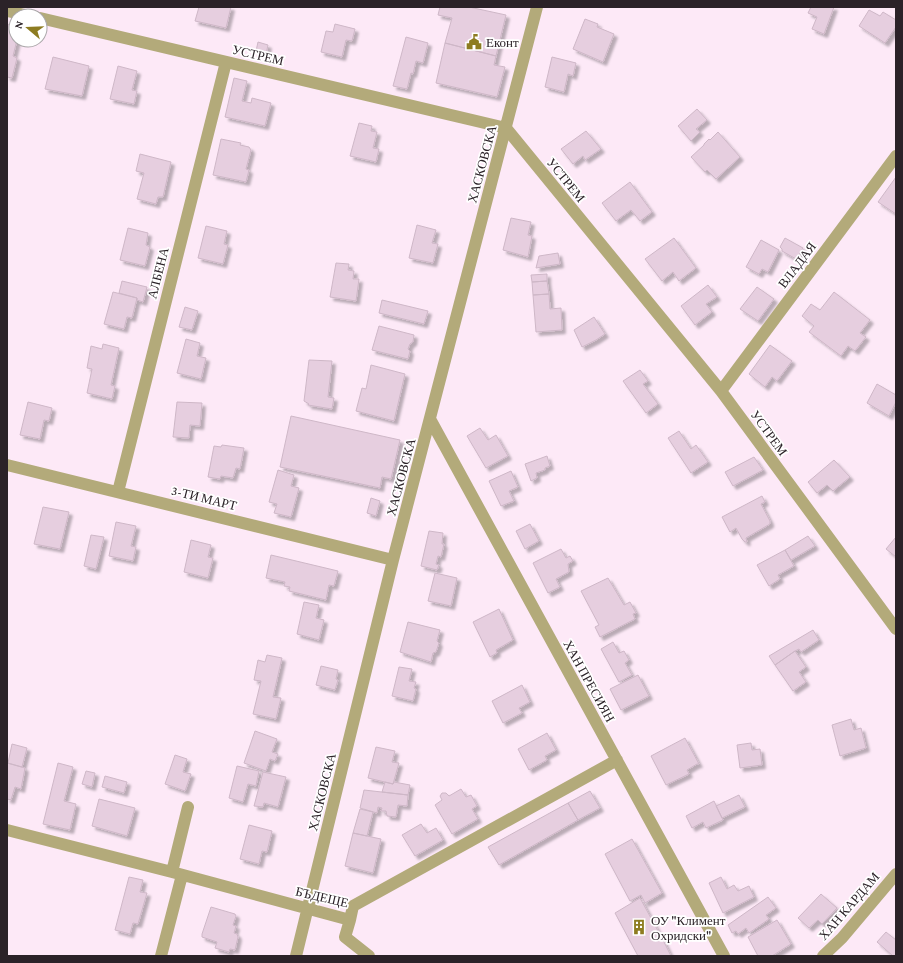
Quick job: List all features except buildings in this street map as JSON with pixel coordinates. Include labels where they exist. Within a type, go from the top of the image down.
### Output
[{"type":"street","name":"ХАСКОВСКА","points":[[296,956],[393,560],[537,7]]},
{"type":"street","name":"УСТРЕМ","points":[[48,20],[506,128],[721,391],[896,629]]},
{"type":"street","name":"АЛБЕНА","points":[[118,492],[226,62]]},
{"type":"street","name":"ВЛАДАЯ","points":[[721,391],[896,156]]},
{"type":"street","name":"ХАН ПРЕСИЯН","points":[[430,419],[724,956]]},
{"type":"street","name":"3-ТИ МАРТ","points":[[7,464],[393,560]]},
{"type":"street","name":"БЪДЕЩЕ","points":[[7,830],[177,873],[350,920],[353,906],[616,760]]},
{"type":"street","points":[[161,956],[188,808]]},
{"type":"street","name":"ХАН КАРДАМ","points":[[823,956],[842,938],[896,874]]},
{"type":"street","points":[[350,920],[345,937],[369,956]]},
{"type":"place","name":"Еконт","points":[[474,42]]},
{"type":"place","name":"ОУ \"Климент Охридски\"","points":[[639,927]]}]
